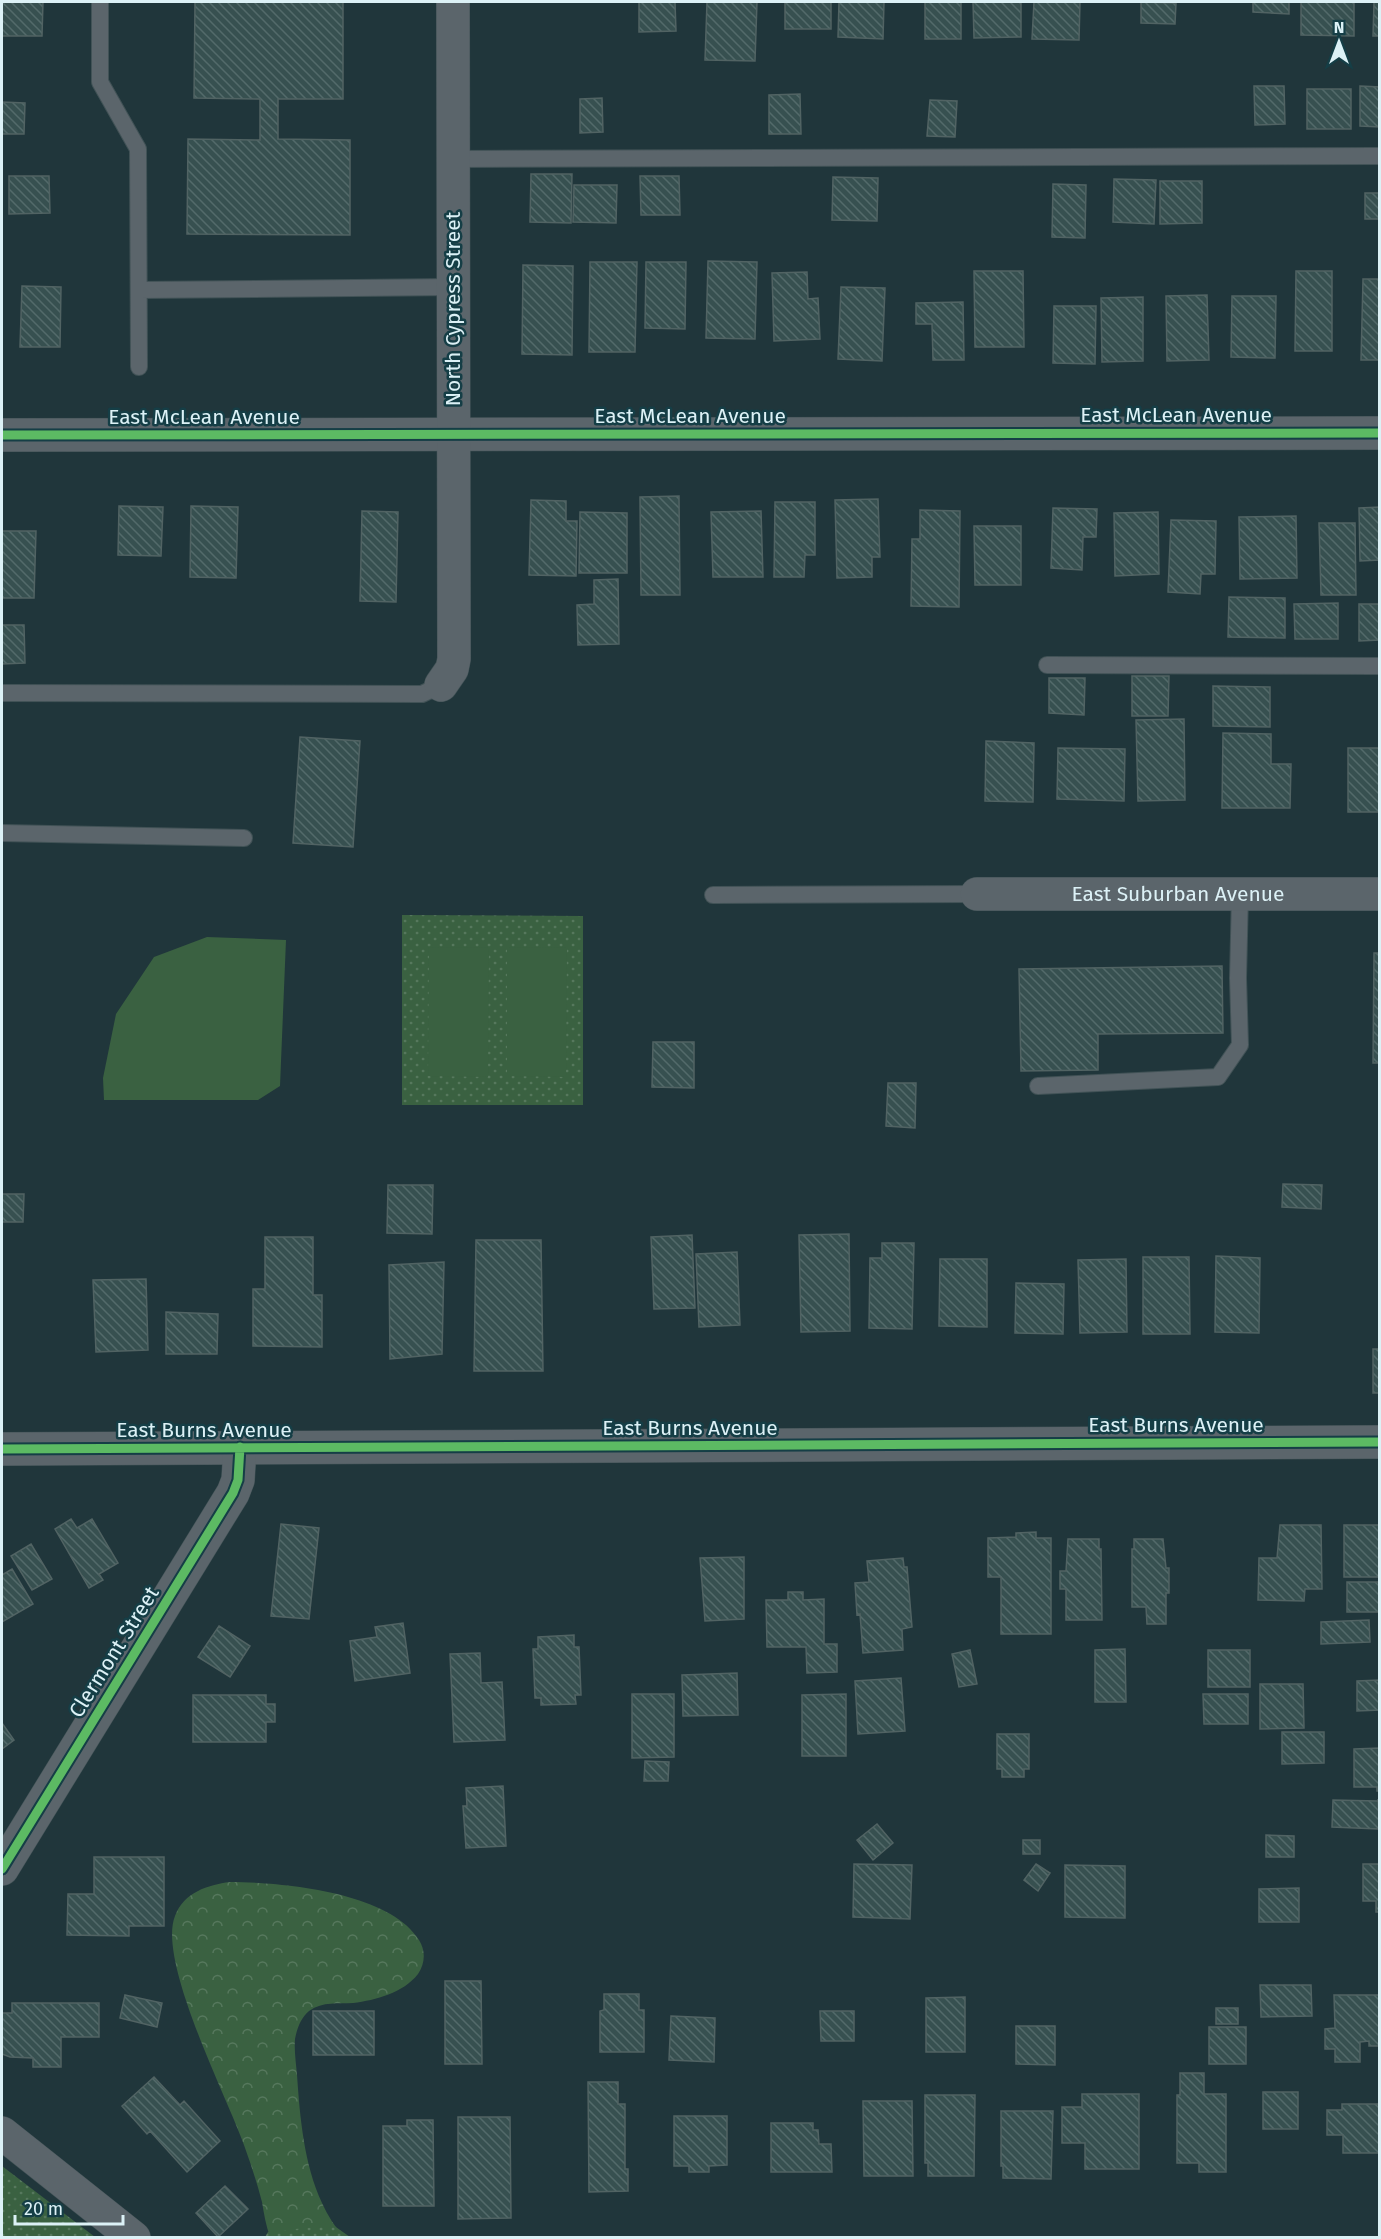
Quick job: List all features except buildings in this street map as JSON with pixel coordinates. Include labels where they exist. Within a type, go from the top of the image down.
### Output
[{"type":"street","name":"North Cypress Street","points":[[441,685],[452,669],[454,658],[453,2]]},
{"type":"street","name":"East McLean Avenue","points":[[2,435],[1380,433]]},
{"type":"street","name":"East Suburban Avenue","points":[[976,894],[1380,894]]},
{"type":"street","name":"East Burns Avenue","points":[[2,1449],[1380,1442]]},
{"type":"street","name":"Clermont Street","points":[[2,1869],[233,1493],[238,1474],[240,1447]]},
{"type":"street","points":[[2,2133],[134,2238]]},
{"type":"lane","points":[[100,2],[100,82],[138,149],[139,367]]},
{"type":"lane","points":[[453,159],[1380,156]]},
{"type":"lane","points":[[138,290],[453,287]]},
{"type":"lane","points":[[1047,664],[1380,666]]},
{"type":"lane","points":[[2,694],[422,694],[441,685]]},
{"type":"lane","points":[[2,833],[244,838]]},
{"type":"lane","points":[[713,895],[976,894]]},
{"type":"lane","points":[[1038,1086],[1218,1077],[1240,1045],[1238,978],[1240,894]]},
{"type":"green space","points":[[402,915],[583,916],[583,1105],[402,1105]]},
{"type":"green space","points":[[207,937],[286,940],[280,1086],[258,1100],[104,1100],[103,1078],[116,1014],[154,957]]},
{"type":"green space","points":[[429,947],[489,948],[488,1077],[428,1076]]},
{"type":"green space","points":[[507,947],[567,948],[566,1077],[507,1076]]},
{"type":"green space","points":[[230,1882],[305,1888],[360,1901],[385,1911],[405,1924],[419,1940],[423,1949],[424,1957],[420,1970],[405,1986],[371,2000],[325,2004],[314,2008],[304,2017],[297,2031],[295,2057],[301,2124],[307,2157],[322,2203],[344,2237],[270,2237],[247,2152],[184,1996],[172,1937],[175,1916],[184,1901],[191,1895],[213,1885]]},
{"type":"green space","points":[[2,2166],[95,2237],[2,2237]]},
{"type":"green space","points":[[333,2225],[350,2237],[265,2237],[268,2232]]},
{"type":"cycle path","points":[[2,435],[1380,433]]},
{"type":"cycle path","points":[[2,1449],[1380,1442]]},
{"type":"cycle path","points":[[2,1869],[233,1493],[238,1480],[240,1447]]}]
